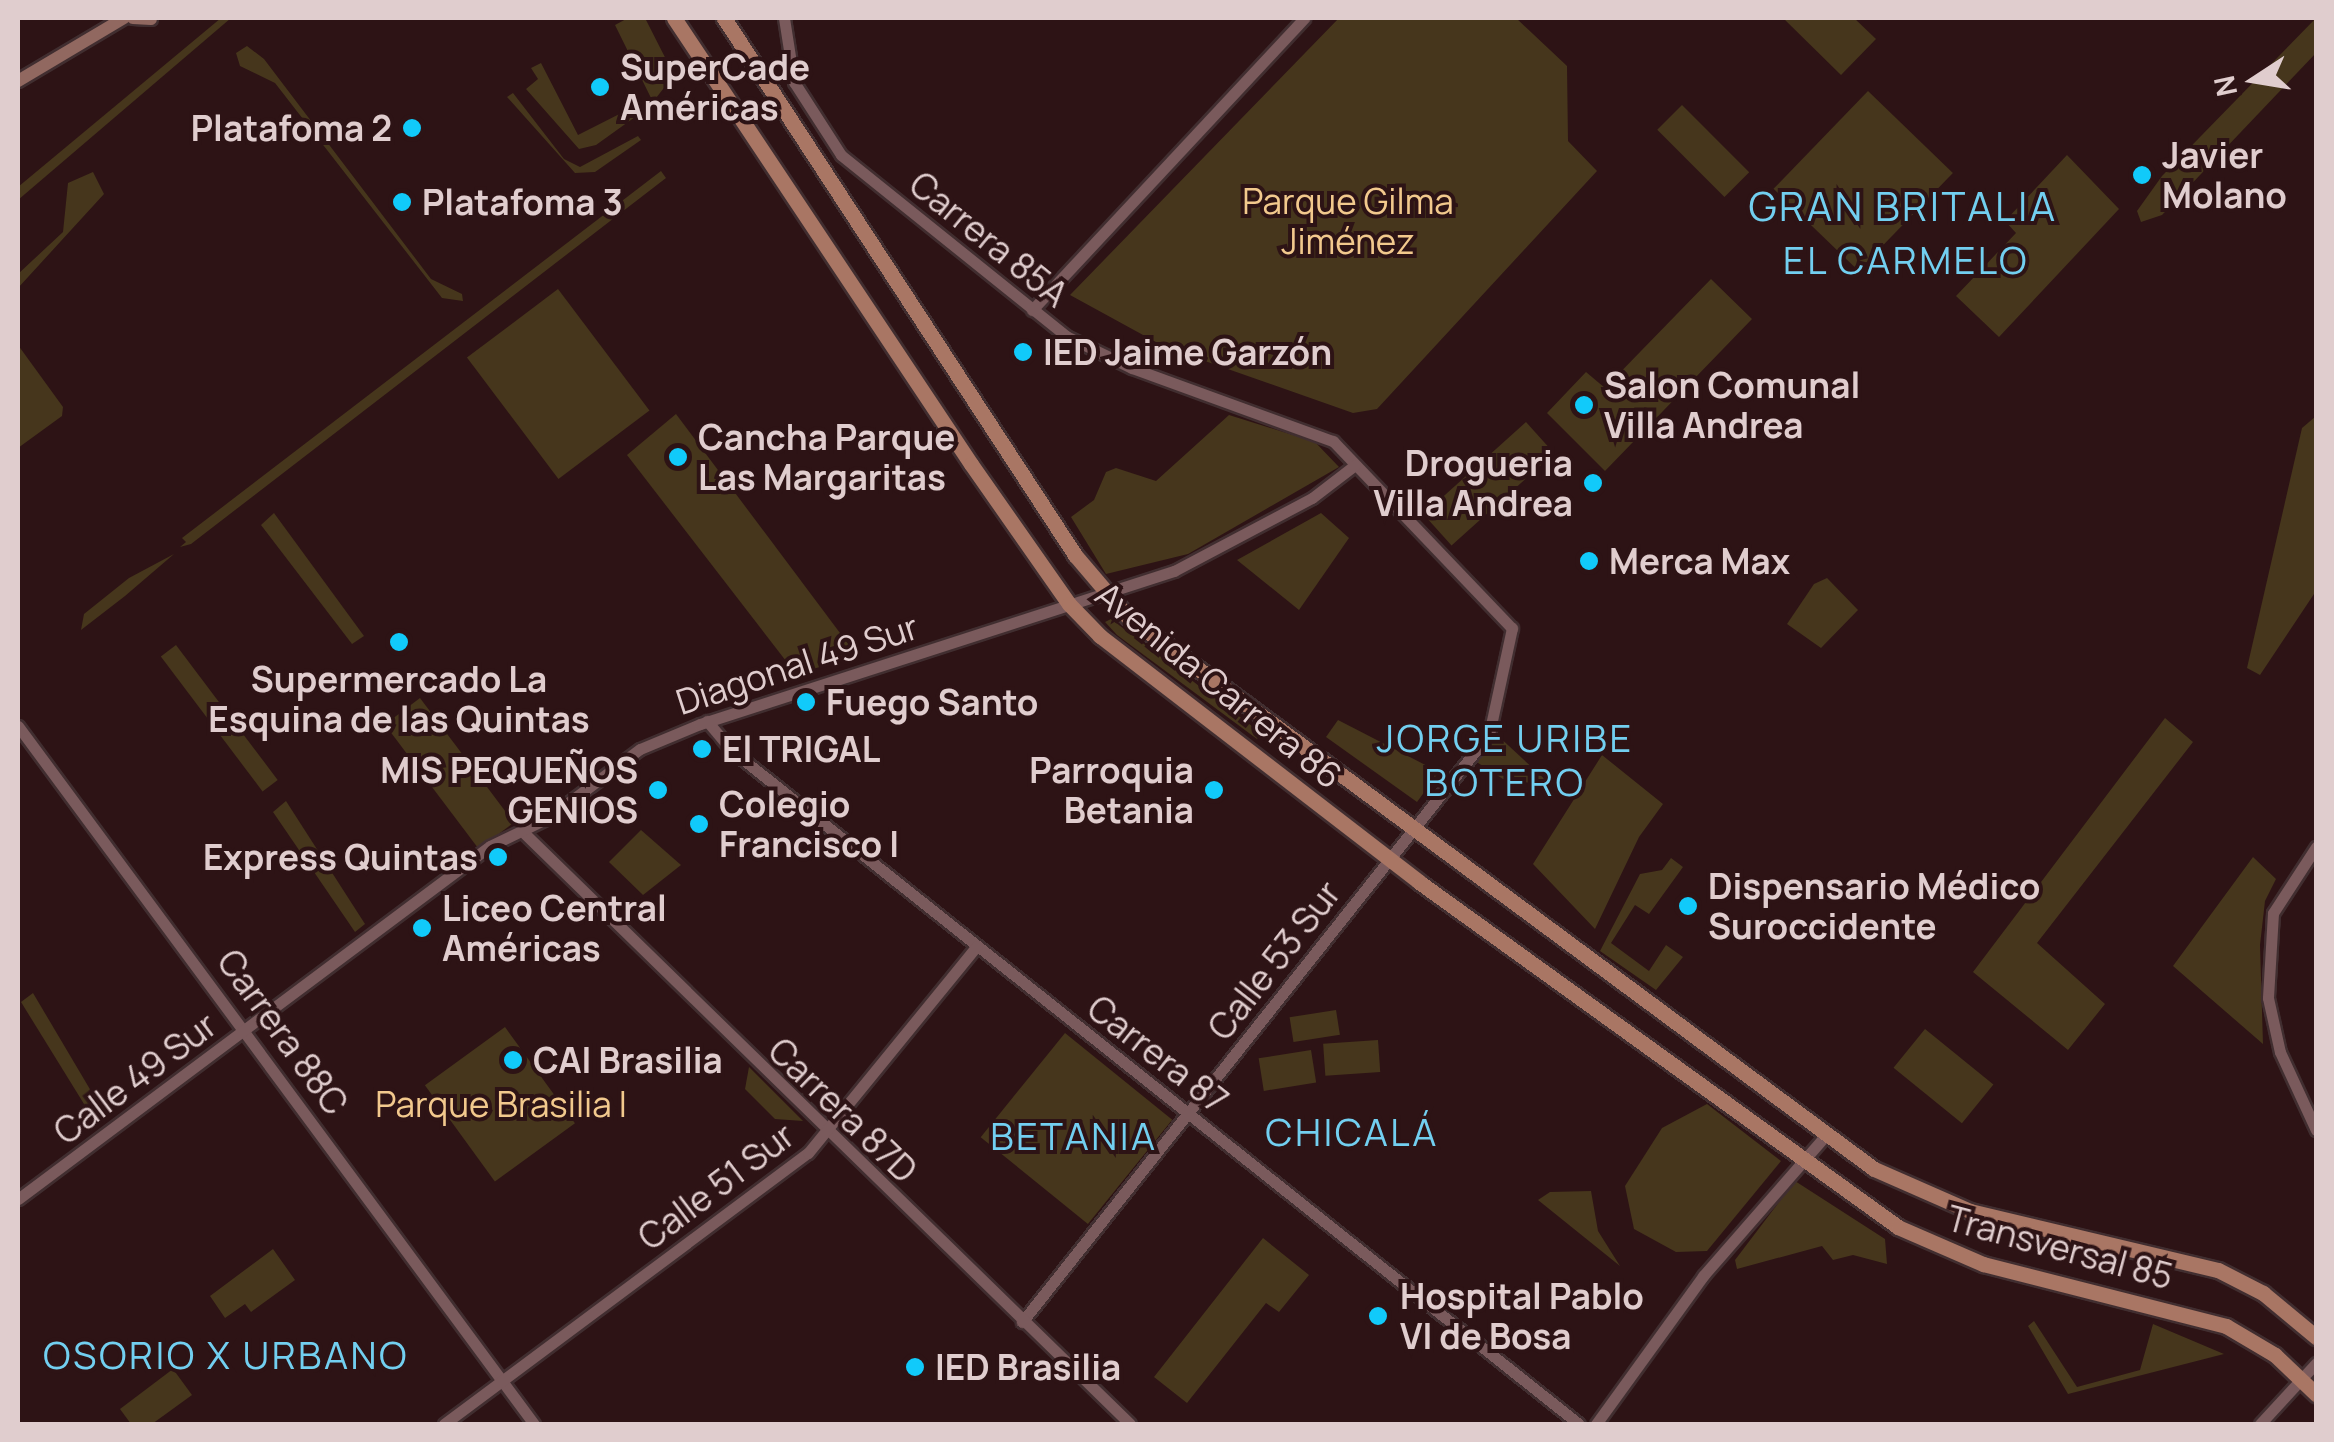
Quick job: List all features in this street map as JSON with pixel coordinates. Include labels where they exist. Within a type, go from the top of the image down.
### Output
[{"type":"main road","points":[[18,82],[124,18]]},
{"type":"main road","points":[[133,18],[151,19]]},
{"type":"main road","name":"Avenida Carrera 86","points":[[674,18],[1069,604],[1116,650],[1389,859],[1803,1162]]},
{"type":"main road","name":"Avenida Carrera 86","points":[[724,18],[1103,594],[1826,1134]]},
{"type":"main road","name":"Transversal 85","points":[[1826,1134],[1874,1169],[1944,1203],[2218,1270],[2263,1294],[2316,1337]]},
{"type":"main road","name":"Transversal 85","points":[[1803,1162],[1932,1246],[2226,1326],[2304,1380],[2316,1394]]},
{"type":"street","name":"Carrera 85A","points":[[784,18],[794,82],[826,138],[1032,310],[1121,364],[1324,436],[1355,465],[1510,624],[1494,726]]},
{"type":"street","points":[[786,32],[798,18]]},
{"type":"street","points":[[1032,310],[1304,18]]},
{"type":"street","name":"Diagonal 49 Sur","points":[[477,856],[522,831],[640,749],[707,721],[1103,594],[1209,556],[1312,498],[1355,465]]},
{"type":"street","name":"Carrera 87","points":[[707,721],[731,750],[1580,1424]]},
{"type":"street","name":"Carrera 88C","points":[[18,726],[247,1029],[534,1424]]},
{"type":"street","name":"Calle 53 Sur","points":[[1022,1322],[1494,726]]},
{"type":"street","name":"Carrera 87D","points":[[522,831],[826,1134],[1130,1424]]},
{"type":"street","points":[[2316,847],[2273,913],[2268,998],[2280,1052],[2316,1130]]},
{"type":"street","name":"Calle 49 Sur","points":[[18,1199],[477,856]]},
{"type":"street","name":"Calle 51 Sur","points":[[444,1424],[790,1168],[826,1134],[977,946]]},
{"type":"street","points":[[1596,1424],[1703,1276],[1826,1134]]},
{"type":"street","points":[[2260,1424],[2316,1363]]},
{"type":"green space","points":[[221,18],[231,18],[18,200],[18,187]]},
{"type":"green space","points":[[628,18],[645,18],[674,75],[649,107],[596,145],[579,149],[526,89],[538,79],[531,68],[541,63],[578,135],[651,98],[615,25]]},
{"type":"green space","name":"Parque Gilma Jiménez","points":[[1339,18],[1516,18],[1567,66],[1568,141],[1597,171],[1377,409],[1353,413],[1165,347],[1070,295]]},
{"type":"green space","points":[[1783,18],[1854,18],[1876,39],[1841,75]]},
{"type":"green space","points":[[2316,18],[2316,53],[2162,215],[2141,222],[2137,211],[2162,176]]},
{"type":"green space","points":[[247,46],[264,59],[431,279],[462,294],[463,301],[442,298],[275,83],[240,66],[236,53]]},
{"type":"green space","points":[[1868,91],[1953,173],[1858,271],[1774,189]]},
{"type":"green space","points":[[513,93],[564,159],[580,167],[638,136],[641,140],[595,172],[575,173],[507,97]]},
{"type":"green space","points":[[1682,105],[1749,172],[1724,197],[1657,130]]},
{"type":"green space","points":[[2067,155],[2119,209],[1999,337],[1956,296],[2016,233],[2005,221]]},
{"type":"green space","points":[[661,171],[666,178],[191,544],[180,547],[186,542],[182,538]]},
{"type":"green space","points":[[93,172],[104,194],[18,288],[18,274],[63,232],[68,183]]},
{"type":"green space","points":[[1711,279],[1752,319],[1605,471],[1547,413],[1586,372],[1605,388]]},
{"type":"green space","points":[[558,289],[649,410],[558,479],[467,358]]},
{"type":"green space","points":[[18,345],[63,407],[62,416],[18,448]]},
{"type":"green space","points":[[676,414],[857,656],[796,674],[627,455]]},
{"type":"green space","points":[[1229,415],[1315,442],[1339,467],[1188,554],[1106,574],[1071,517],[1094,500],[1106,472],[1116,468],[1156,481]]},
{"type":"green space","points":[[2315,417],[2316,591],[2260,675],[2247,668],[2302,428]]},
{"type":"green space","points":[[1526,422],[1554,453],[1452,546],[1423,514]]},
{"type":"green space","points":[[274,513],[364,636],[352,644],[261,525]]},
{"type":"green space","points":[[1321,513],[1349,538],[1299,610],[1237,560]]},
{"type":"green space","points":[[174,554],[81,630],[84,614],[129,578]]},
{"type":"green space","points":[[1827,578],[1858,610],[1821,648],[1787,624],[1814,584]]},
{"type":"green space","points":[[1111,619],[1261,733],[1257,739],[1117,635],[1105,622]]},
{"type":"green space","points":[[176,645],[278,780],[263,791],[161,656]]},
{"type":"green space","points":[[420,698],[514,823],[479,849],[385,724]]},
{"type":"green space","points":[[2165,718],[2193,742],[2037,943],[2105,1004],[2068,1050],[1973,972]]},
{"type":"green space","points":[[1338,720],[1439,772],[1417,802],[1326,737]]},
{"type":"green space","points":[[1496,734],[1552,786],[1503,779],[1475,761]]},
{"type":"green space","points":[[1602,755],[1663,804],[1639,837],[1595,929],[1533,864]]},
{"type":"green space","points":[[286,801],[365,924],[355,932],[273,812]]},
{"type":"green space","points":[[641,830],[681,865],[643,895],[609,862]]},
{"type":"green space","points":[[2253,857],[2276,879],[2265,901],[2260,945],[2263,1044],[2173,966]]},
{"type":"green space","points":[[1671,858],[1683,867],[1649,914],[1635,905],[1611,943],[1649,971],[1666,945],[1683,957],[1656,990],[1600,951],[1640,874],[1662,870]]},
{"type":"green space","points":[[33,993],[107,1118],[97,1125],[21,1002]]},
{"type":"green space","points":[[1336,1010],[1340,1035],[1293,1042],[1290,1017]]},
{"type":"green space","name":"Parque Brasilia I","points":[[505,1027],[575,1123],[495,1181],[425,1085]]},
{"type":"green space","points":[[1925,1029],[1993,1084],[1962,1123],[1894,1068]]},
{"type":"green space","points":[[1065,1033],[1172,1120],[1088,1224],[981,1137]]},
{"type":"green space","points":[[1378,1040],[1380,1072],[1325,1076],[1323,1044]]},
{"type":"green space","points":[[1311,1050],[1316,1083],[1264,1091],[1259,1058]]},
{"type":"green space","points":[[749,1067],[803,1121],[775,1119],[745,1089]]},
{"type":"green space","points":[[1707,1104],[1781,1161],[1707,1251],[1676,1252],[1634,1229],[1625,1186],[1662,1128]]},
{"type":"green space","points":[[1795,1181],[1885,1239],[1887,1264],[1853,1255],[1833,1260],[1822,1246],[1737,1269],[1735,1260]]},
{"type":"green space","points":[[1591,1191],[1598,1231],[1620,1266],[1538,1200],[1550,1192]]},
{"type":"green space","points":[[1263,1238],[1309,1275],[1279,1312],[1266,1303],[1187,1403],[1154,1377]]},
{"type":"green space","points":[[273,1249],[295,1280],[251,1312],[245,1304],[225,1318],[210,1296]]},
{"type":"green space","points":[[2034,1321],[2077,1387],[2140,1370],[2153,1324],[2224,1354],[2068,1394],[2028,1326]]},
{"type":"green space","points":[[173,1369],[192,1395],[152,1424],[131,1424],[120,1409]]},
{"type":"place","name":"SuperCade Américas","points":[[600,87]]},
{"type":"place","name":"Platafoma 2","points":[[412,128]]},
{"type":"place","name":"Javier Molano","points":[[2142,175]]},
{"type":"place","name":"Platafoma 3","points":[[402,202]]},
{"type":"place","name":"IED Jaime Garzón","points":[[1023,352]]},
{"type":"place","name":"Salon Comunal Villa Andrea","points":[[1584,405]]},
{"type":"place","name":"Cancha Parque Las Margaritas","points":[[678,457]]},
{"type":"place","name":"Drogueria Villa Andrea","points":[[1593,483]]},
{"type":"place","name":"Merca Max","points":[[1589,561]]},
{"type":"place","name":"Supermercado La Esquina de las Quintas","points":[[399,642]]},
{"type":"place","name":"Fuego Santo","points":[[806,702]]},
{"type":"place","name":"El TRIGAL","points":[[702,749]]},
{"type":"place","name":"MIS PEQUEÑOS GENIOS","points":[[658,790]]},
{"type":"place","name":"Parroquia Betania","points":[[1214,790]]},
{"type":"place","name":"Colegio Francisco I","points":[[699,824]]},
{"type":"place","name":"Express Quintas","points":[[498,857]]},
{"type":"place","name":"Dispensario Médico Suroccidente","points":[[1688,906]]},
{"type":"place","name":"Liceo Central Américas","points":[[422,928]]},
{"type":"place","name":"CAI Brasilia","points":[[513,1060]]},
{"type":"place","name":"Hospital Pablo VI de Bosa","points":[[1378,1316]]},
{"type":"place","name":"IED Brasilia","points":[[915,1367]]},
{"type":"district","name":"GRAN BRITALIA","points":[[1903,206]]},
{"type":"district","name":"EL CARMELO","points":[[1906,260]]},
{"type":"district","name":"JORGE URIBE BOTERO","points":[[1505,760]]},
{"type":"district","name":"CHICALÁ","points":[[1352,1132]]},
{"type":"district","name":"BETANIA","points":[[1074,1136]]},
{"type":"district","name":"OSORIO X URBANO","points":[[226,1355]]}]
